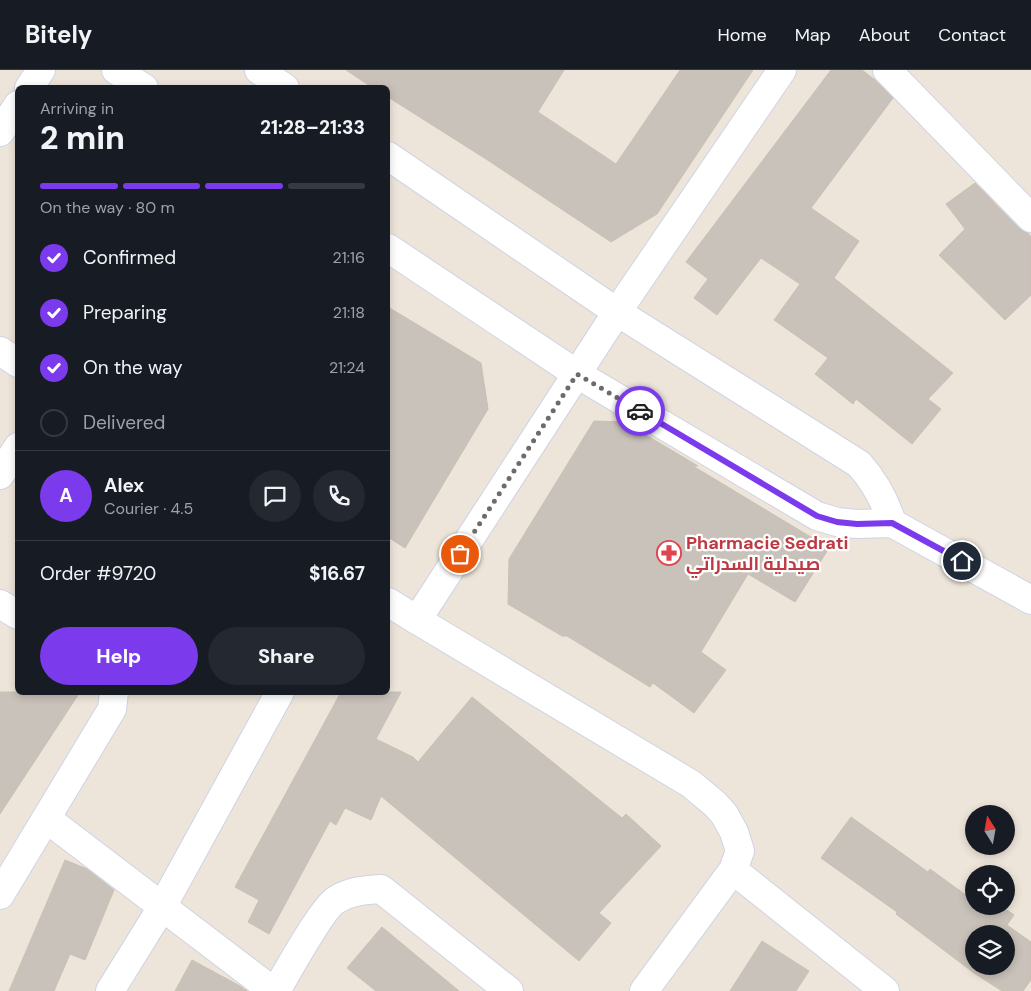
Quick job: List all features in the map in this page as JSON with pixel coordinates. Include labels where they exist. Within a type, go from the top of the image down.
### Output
[{"type":"street","points":[[31,85],[41,70]]},
{"type":"street","points":[[116,70],[139,85]]},
{"type":"street","points":[[259,70],[281,85]]},
{"type":"street","points":[[417,620],[617,312],[782,70]]},
{"type":"street","points":[[888,70],[1031,218]]},
{"type":"street","points":[[0,132],[15,110]]},
{"type":"street","points":[[390,157],[617,312],[859,464],[882,494],[892,523]]},
{"type":"street","points":[[390,249],[577,374],[817,516],[837,522],[857,524],[892,523],[1031,600]]},
{"type":"street","points":[[0,351],[15,361]]},
{"type":"street","points":[[0,475],[15,452]]},
{"type":"street","points":[[390,603],[691,784],[724,814],[734,832],[740,851],[733,870],[644,991]]},
{"type":"street","points":[[0,604],[15,613]]},
{"type":"street","points":[[0,895],[47,820],[112,709],[114,695]]},
{"type":"street","points":[[110,991],[162,907],[278,695]]},
{"type":"street","points":[[47,820],[275,991],[334,900],[357,891],[381,889],[508,991]]},
{"type":"street","points":[[733,870],[885,991]]},
{"type":"building","points":[[346,70],[564,70],[538,112],[616,164],[680,70],[753,70],[657,214],[611,242],[390,98],[390,85],[368,85]]},
{"type":"building","points":[[831,70],[862,70],[893,98],[811,208],[859,241],[834,278],[953,373],[928,399],[941,409],[912,444],[856,399],[853,404],[815,374],[828,358],[774,320],[800,284],[761,258],[717,315],[694,298],[708,279],[686,262]]},
{"type":"building","points":[[975,183],[1020,229],[1031,237],[1031,295],[1005,320],[939,255],[965,229],[946,204]]},
{"type":"building","points":[[390,308],[481,363],[488,409],[405,548],[390,538]]},
{"type":"building","name":"Pharmacie Sedrati صيدلية السدراتي","points":[[594,421],[624,422],[829,548],[795,602],[748,574],[701,652],[726,670],[694,713],[653,683],[650,687],[567,636],[562,636],[508,604],[509,559]]},
{"type":"building","points":[[0,692],[15,692],[15,695],[78,695],[0,814]]},
{"type":"building","points":[[390,692],[401,692],[376,739],[413,757],[418,762],[472,697],[622,818],[626,814],[661,846],[599,913],[611,923],[579,961],[381,796],[371,820],[345,808],[336,825],[330,821],[269,934],[248,922],[259,900],[235,887],[339,695],[390,695]]},
{"type":"building","points":[[851,817],[928,872],[930,869],[965,894],[965,915],[1014,915],[1007,925],[965,925],[965,966],[896,914],[897,912],[821,858]]},
{"type":"building","points":[[65,860],[87,869],[114,890],[85,960],[70,954],[54,991],[9,991]]},
{"type":"building","points":[[382,927],[459,991],[376,991],[347,968]]},
{"type":"building","points":[[1015,931],[1031,942],[1031,980],[1023,991],[1002,991],[977,975],[1015,975]]},
{"type":"building","points":[[762,941],[809,971],[796,991],[730,991]]},
{"type":"building","points":[[192,960],[240,986],[247,991],[175,991]]},
{"type":"way so far","points":[[460,554],[577,374],[640,411]]},
{"type":"place","name":"Pharmacie Sedrati صيدلية السدراتي","points":[[669,553]]},
{"type":"route","points":[[640,411],[817,516],[837,522],[857,524],[892,523],[962,561]]}]
